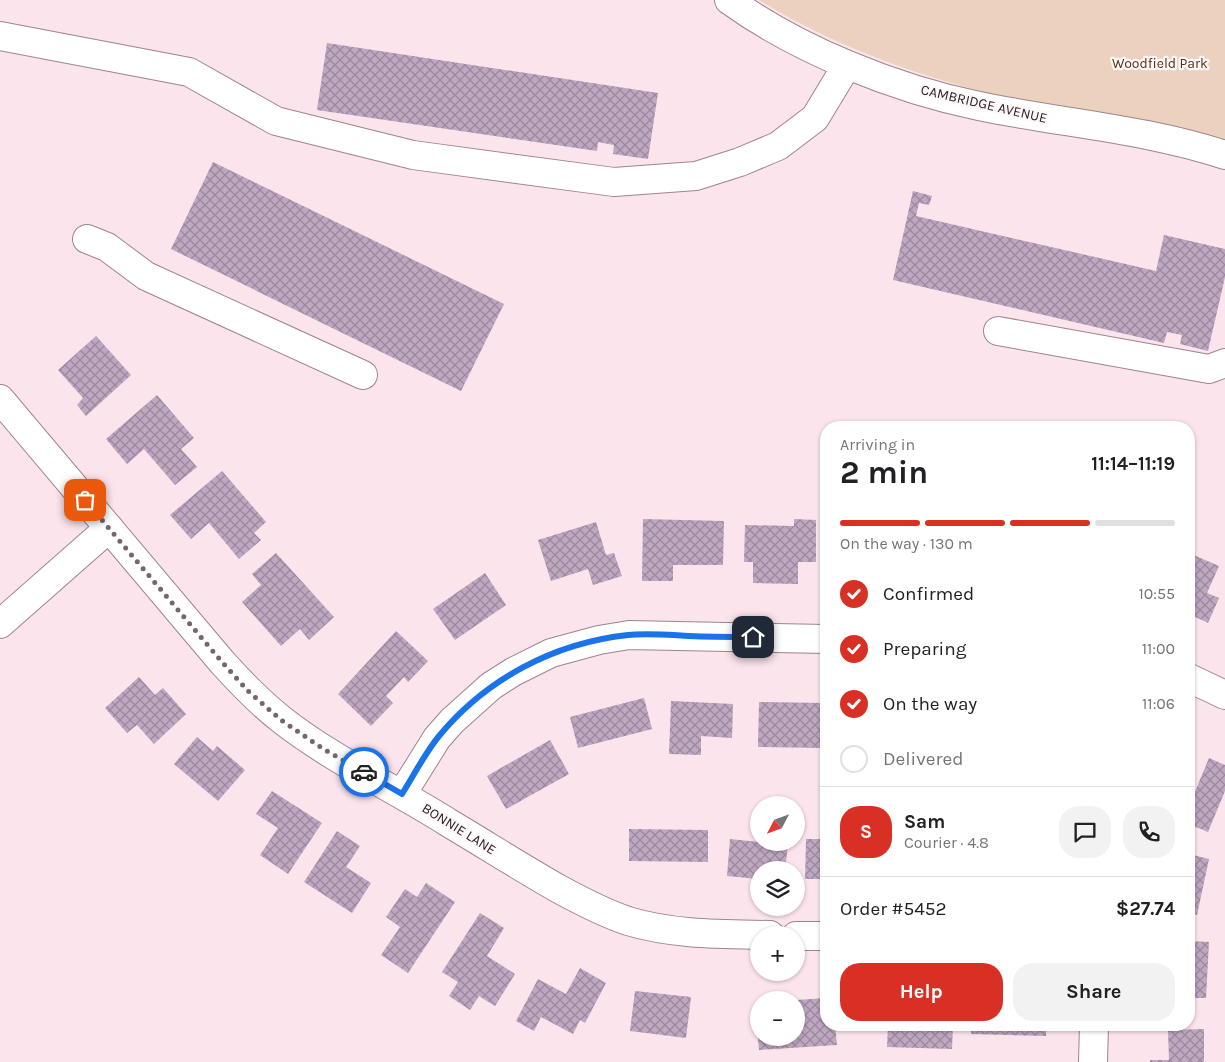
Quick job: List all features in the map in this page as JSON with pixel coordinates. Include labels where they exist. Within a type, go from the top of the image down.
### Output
[{"type":"street","name":"CAMBRIDGE AVENUE","points":[[729,0],[765,23],[847,64],[936,96],[1204,148],[1225,155]]},
{"type":"street","points":[[0,36],[188,72],[276,122],[413,155],[614,182],[696,176],[740,162],[778,146],[815,118],[847,64]]},
{"type":"street","points":[[87,239],[107,247],[146,276],[363,375]]},
{"type":"street","points":[[998,330],[1209,369],[1225,363]]},
{"type":"street","name":"BONNIE LANE","points":[[0,399],[216,655],[248,691],[281,720],[325,750],[402,794],[529,872],[591,906],[628,921],[670,930],[712,934],[750,935]]},
{"type":"street","points":[[0,624],[109,528]]},
{"type":"street","points":[[402,794],[437,738],[452,721],[491,686],[551,652],[599,640],[629,635],[820,639]]},
{"type":"street","points":[[1195,681],[1225,695]]},
{"type":"street","points":[[805,936],[820,936]]},
{"type":"street","points":[[1094,1031],[1094,1062]]},
{"type":"green space","name":"Woodfield Park","points":[[759,0],[1225,0],[1225,140],[1162,126],[1078,113],[1018,101],[941,80],[903,68],[829,38]]},
{"type":"building","points":[[327,43],[658,93],[648,159],[613,154],[614,145],[598,142],[597,151],[317,110]]},
{"type":"building","points":[[213,162],[504,304],[461,391],[171,249]]},
{"type":"building","points":[[913,191],[932,196],[929,205],[919,203],[916,216],[1156,271],[1164,235],[1225,249],[1225,277],[1208,351],[1180,344],[1182,335],[1167,332],[1164,343],[893,280]]},
{"type":"building","points":[[96,336],[131,375],[86,416],[77,405],[83,398],[58,370]]},
{"type":"building","points":[[157,395],[194,438],[181,449],[197,467],[175,485],[144,449],[127,464],[106,439]]},
{"type":"building","points":[[222,471],[266,522],[254,533],[261,540],[239,559],[209,523],[191,539],[170,515]]},
{"type":"building","points":[[643,519],[724,521],[723,565],[673,565],[673,581],[642,581]]},
{"type":"building","points":[[794,519],[816,520],[816,562],[798,562],[798,584],[753,583],[753,562],[744,562],[745,525],[794,526]]},
{"type":"building","points":[[596,522],[606,555],[614,553],[622,576],[593,585],[588,569],[551,581],[538,540]]},
{"type":"building","points":[[276,553],[334,617],[309,640],[300,629],[281,646],[242,602],[261,585],[252,574]]},
{"type":"building","points":[[1195,556],[1219,566],[1207,593],[1219,598],[1208,623],[1195,617]]},
{"type":"building","points":[[485,573],[506,605],[455,640],[433,609]]},
{"type":"building","points":[[396,631],[428,661],[408,682],[404,677],[386,696],[393,703],[371,726],[338,694]]},
{"type":"building","points":[[139,677],[155,695],[163,688],[186,714],[154,744],[137,725],[127,733],[105,708]]},
{"type":"building","points":[[644,698],[652,729],[578,748],[570,717]]},
{"type":"building","points":[[671,701],[733,704],[732,738],[701,736],[701,755],[669,754]]},
{"type":"building","points":[[759,702],[820,703],[820,748],[758,747]]},
{"type":"building","points":[[197,737],[213,751],[217,746],[245,770],[218,801],[174,764]]},
{"type":"building","points":[[550,740],[569,774],[506,809],[487,776]]},
{"type":"building","points":[[1209,758],[1225,765],[1225,791],[1208,832],[1195,827],[1195,792]]},
{"type":"building","points":[[272,791],[322,823],[288,874],[260,855],[278,828],[256,814]]},
{"type":"building","points":[[629,829],[708,830],[708,862],[629,861]]},
{"type":"building","points":[[337,831],[360,846],[346,867],[371,883],[352,913],[304,882]]},
{"type":"building","points":[[730,839],[750,841],[750,851],[787,851],[786,861],[750,861],[750,878],[727,876]]},
{"type":"building","points":[[806,839],[820,839],[820,879],[805,879]]},
{"type":"building","points":[[1195,856],[1209,859],[1197,915],[1195,914]]},
{"type":"building","points":[[426,883],[455,902],[408,973],[381,955],[400,927],[386,917],[405,889],[417,897]]},
{"type":"building","points":[[480,913],[504,928],[487,956],[515,974],[495,1006],[479,996],[470,1010],[449,996],[458,982],[442,972]]},
{"type":"building","points":[[1195,941],[1209,942],[1206,998],[1195,998]]},
{"type":"building","points":[[580,968],[606,983],[585,1023],[580,1020],[573,1034],[541,1017],[534,1031],[516,1021],[538,979],[566,994]]},
{"type":"building","points":[[635,991],[691,997],[686,1038],[630,1031]]},
{"type":"building","points":[[820,998],[820,1031],[836,1031],[837,1045],[759,1050],[759,1046],[805,1046],[805,999]]},
{"type":"building","points":[[1195,1029],[1204,1029],[1204,1062],[1150,1062],[1150,1060],[1169,1060],[1168,1031],[1195,1031]]},
{"type":"building","points":[[888,1031],[953,1031],[952,1049],[887,1047]]},
{"type":"building","points":[[971,1031],[1046,1031],[1046,1036],[971,1034]]},
{"type":"way so far","points":[[85,500],[248,691],[281,720],[325,750],[364,772]]},
{"type":"route","points":[[364,772],[402,794],[437,738],[452,721],[491,686],[551,652],[599,640],[629,635],[753,637]]}]
